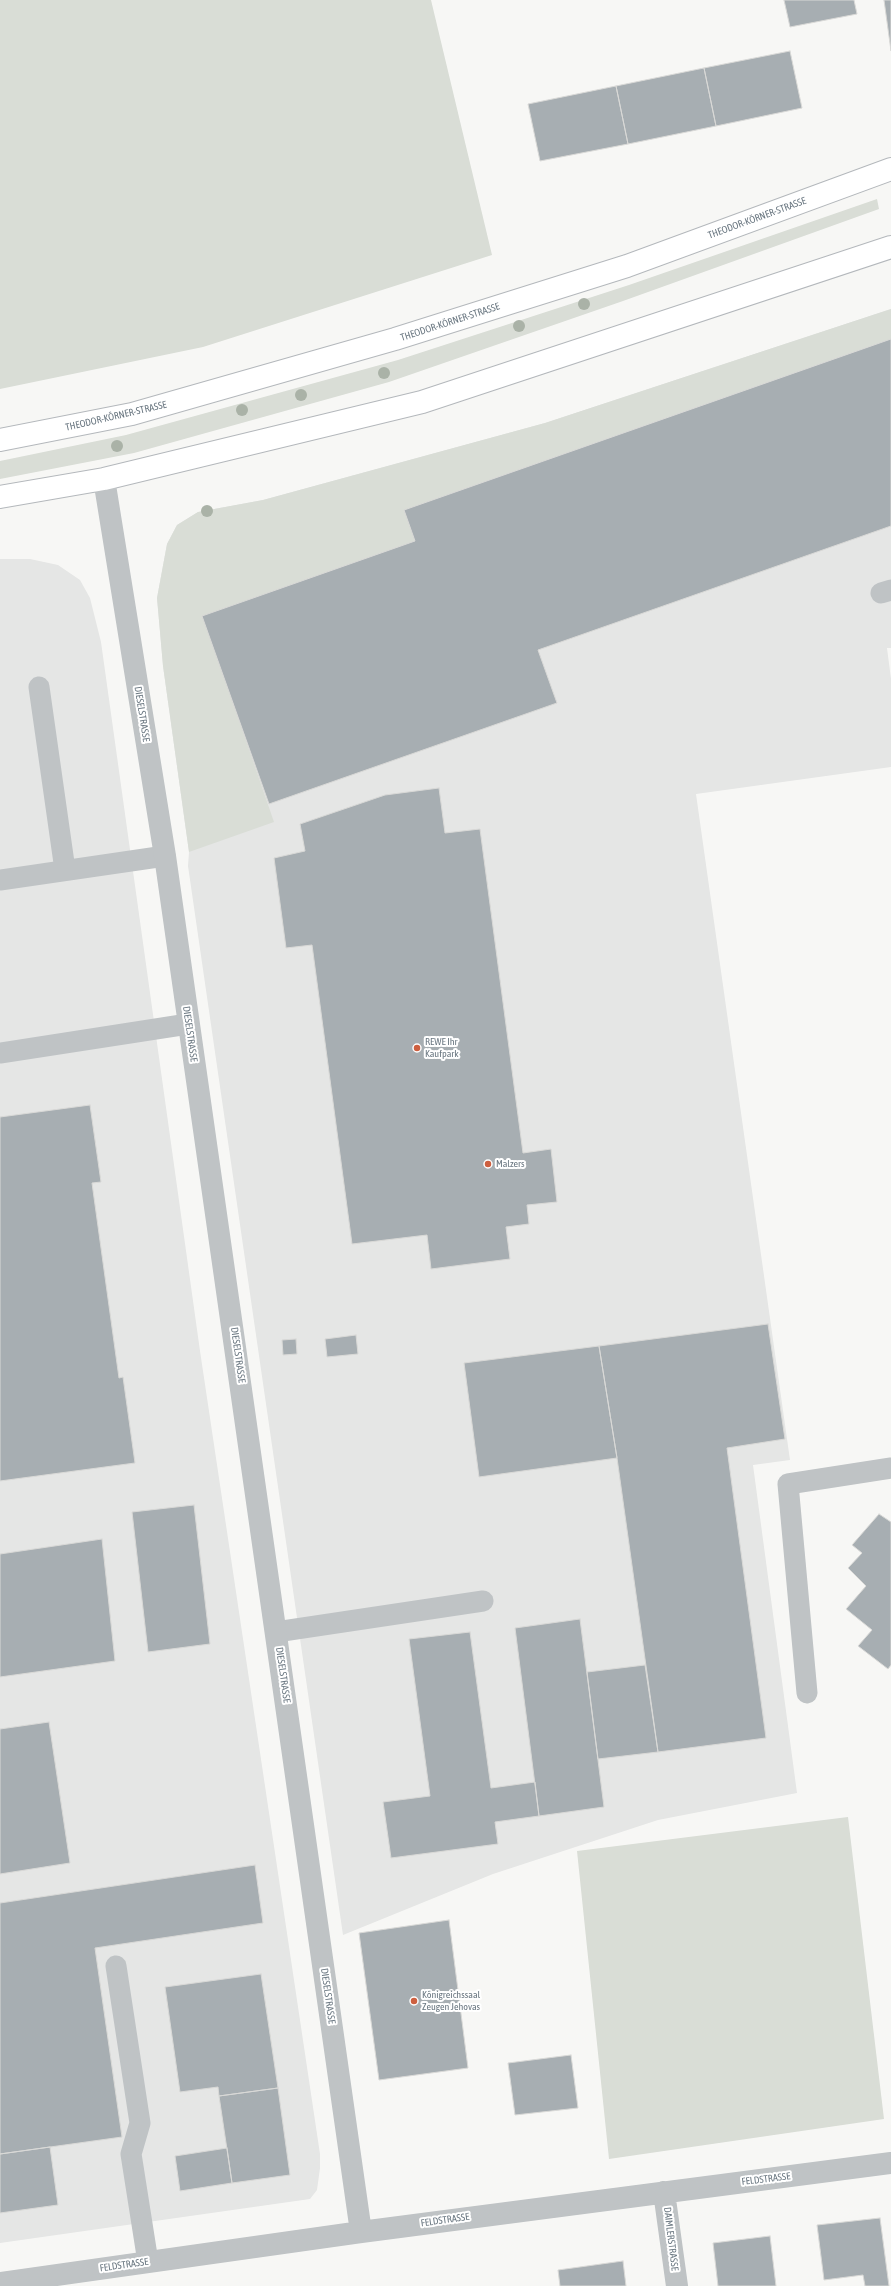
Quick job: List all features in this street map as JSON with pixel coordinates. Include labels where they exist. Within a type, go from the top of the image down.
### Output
[{"type":"main road","name":"THEODOR-KÖRNER-STRASSE","points":[[0,440],[132,414],[395,339],[627,266],[891,169]]},
{"type":"main road","points":[[0,497],[104,479],[422,402],[891,247]]},
{"type":"street","name":"DIESELSTRASSE","points":[[104,479],[165,856],[360,2232]]},
{"type":"street","name":"FELDSTRASSE","points":[[0,2283],[22,2283],[148,2262],[360,2232],[891,2163]]},
{"type":"street","name":"DAIMLERSTRASSE","points":[[664,2192],[677,2286]]},
{"type":"lane","points":[[39,687],[65,870]]},
{"type":"lane","points":[[0,880],[165,856]]},
{"type":"lane","points":[[0,1052],[188,1024]]},
{"type":"lane","points":[[807,1693],[788,1484],[891,1468]]},
{"type":"lane","points":[[276,1632],[483,1601]]},
{"type":"lane","points":[[116,1966],[140,2123],[131,2154],[148,2262]]},
{"type":"shaded area","points":[[0,0],[431,0],[492,255],[203,347],[0,389]]},
{"type":"shaded area","points":[[877,199],[879,209],[623,301],[389,382],[134,453],[0,479],[0,461],[126,435],[398,360],[629,285]]},
{"type":"shaded area","points":[[891,309],[891,648],[887,648],[891,679],[891,767],[696,794],[790,1460],[753,1465],[797,1793],[658,1820],[493,1874],[343,1935],[188,866],[189,852],[163,666],[157,598],[167,544],[177,525],[198,512],[263,500],[545,423]]},
{"type":"shaded area","points":[[891,309],[891,339],[404,510],[415,541],[203,616],[274,822],[189,852],[163,666],[157,598],[167,544],[177,525],[198,512],[263,500],[545,423]]},
{"type":"shaded area","points":[[0,559],[30,559],[58,565],[80,580],[90,598],[101,642],[200,1351],[320,2154],[320,2168],[317,2190],[310,2199],[0,2243]]},
{"type":"shaded area","points":[[848,1817],[884,2119],[609,2159],[577,1851]]},
{"type":"building","points":[[784,0],[854,0],[857,14],[790,27]]},
{"type":"building","points":[[884,0],[891,0],[891,51]]},
{"type":"building","points":[[790,51],[802,108],[716,126],[704,68]]},
{"type":"building","points":[[704,68],[716,126],[628,144],[616,86]]},
{"type":"building","points":[[616,86],[628,144],[540,161],[528,104]]},
{"type":"building","points":[[891,339],[891,526],[538,650],[557,703],[269,804],[202,616],[415,541],[404,510]]},
{"type":"building","name":"REWE Ihr Kaufpark","points":[[439,788],[445,833],[480,829],[523,1153],[551,1149],[557,1202],[527,1205],[529,1224],[506,1227],[510,1259],[431,1269],[427,1235],[352,1244],[312,945],[286,948],[274,858],[305,851],[300,824],[385,795]]},
{"type":"building","points":[[90,1105],[101,1182],[92,1183],[119,1378],[123,1377],[135,1463],[0,1481],[0,1117]]},
{"type":"building","points":[[768,1324],[785,1439],[727,1448],[766,1738],[658,1752],[617,1458],[599,1346]]},
{"type":"building","points":[[356,1335],[358,1354],[327,1357],[325,1339]]},
{"type":"building","points":[[296,1339],[297,1354],[283,1355],[282,1340]]},
{"type":"building","points":[[599,1346],[617,1458],[479,1477],[464,1363]]},
{"type":"building","points":[[194,1505],[210,1644],[148,1652],[132,1512]]},
{"type":"building","points":[[879,1514],[891,1522],[891,1665],[888,1669],[858,1646],[872,1630],[846,1609],[866,1586],[848,1568],[862,1553],[852,1545]]},
{"type":"building","points":[[102,1539],[115,1661],[0,1677],[0,1554]]},
{"type":"building","points":[[580,1619],[604,1807],[539,1816],[515,1628]]},
{"type":"building","points":[[470,1632],[491,1788],[535,1782],[539,1816],[495,1822],[498,1844],[391,1858],[383,1802],[430,1796],[409,1639]]},
{"type":"building","points":[[645,1665],[658,1752],[598,1759],[587,1672]]},
{"type":"building","points":[[49,1722],[70,1863],[0,1874],[0,1729]]},
{"type":"building","points":[[255,1865],[263,1923],[95,1948],[122,2137],[0,2154],[0,1903]]},
{"type":"building","name":"Königreichssaal Zeugen Jehovas","points":[[449,1920],[468,2068],[379,2080],[359,1933]]},
{"type":"building","points":[[261,1974],[278,2088],[219,2096],[218,2087],[180,2092],[165,1987]]},
{"type":"building","points":[[571,2055],[578,2108],[515,2115],[508,2063]]},
{"type":"building","points":[[278,2088],[290,2175],[232,2183],[219,2096]]},
{"type":"building","points":[[50,2147],[58,2205],[0,2213],[0,2154]]},
{"type":"building","points":[[227,2148],[232,2183],[180,2191],[175,2156]]},
{"type":"building","points":[[880,2218],[889,2286],[865,2286],[863,2275],[824,2280],[817,2225]]},
{"type":"building","points":[[770,2236],[776,2286],[718,2286],[713,2243]]},
{"type":"building","points":[[623,2261],[626,2286],[560,2286],[558,2270]]},
{"type":"place","name":"REWE Ihr Kaufpark","points":[[417,1048]]},
{"type":"place","name":"Malzers","points":[[488,1164]]},
{"type":"place","name":"Königreichssaal Zeugen Jehovas","points":[[414,2001]]}]
